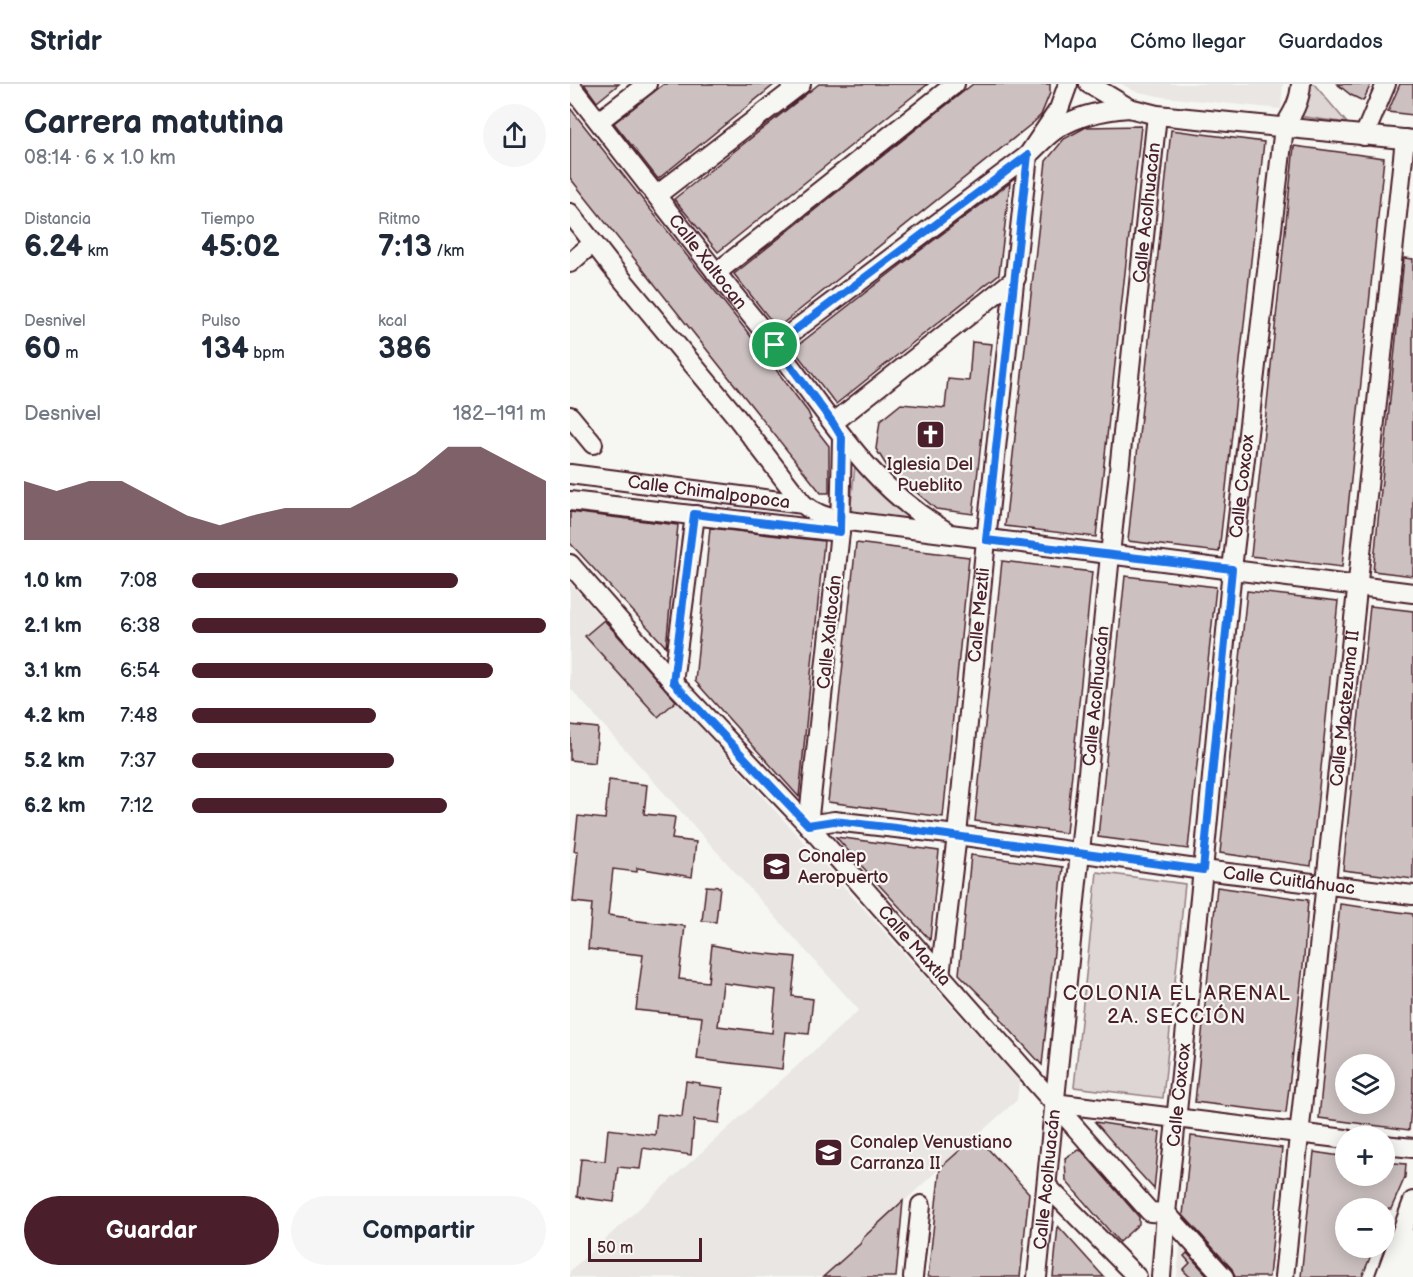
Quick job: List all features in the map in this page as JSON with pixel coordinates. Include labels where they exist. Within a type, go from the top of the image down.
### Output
[{"type":"main road","points":[[1400,1277],[1413,1244]]},
{"type":"street","points":[[599,122],[647,84]]},
{"type":"street","points":[[657,195],[801,84]]},
{"type":"street","points":[[716,273],[955,84]]},
{"type":"street","name":"Calle Meztli","points":[[940,976],[957,835],[1028,155],[1059,109],[1068,84]]},
{"type":"street","points":[[1089,84],[1129,108],[1157,115],[1409,139]]},
{"type":"street","points":[[1284,127],[1294,113],[1301,84]]},
{"type":"street","points":[[1364,136],[1386,84]]},
{"type":"street","name":"Calle Xaltocan","points":[[570,85],[775,345],[838,431],[889,489],[928,520],[951,534]]},
{"type":"street","points":[[775,345],[1028,155],[1056,130],[1082,117],[1105,110],[1129,108]]},
{"type":"street","name":"Calle Acolhuacán","points":[[1037,1277],[1157,115]]},
{"type":"street","name":"Calle Coxcox","points":[[1161,1277],[1232,569],[1284,127]]},
{"type":"street","name":"Calle Moctezuma II","points":[[1284,1277],[1324,884],[1409,139]]},
{"type":"street","points":[[570,213],[734,414],[803,504]]},
{"type":"street","points":[[570,263],[593,243]]},
{"type":"street","points":[[838,431],[1016,278]]},
{"type":"street","points":[[570,416],[593,444]]},
{"type":"street","name":"Calle Xaltocán","points":[[808,825],[841,526],[838,431]]},
{"type":"street","name":"Calle Chimalpopoca","points":[[570,474],[803,504],[813,512],[841,526],[951,534],[1413,593]]},
{"type":"street","points":[[570,501],[841,526]]},
{"type":"street","points":[[673,682],[694,514]]},
{"type":"street","name":"Calle Maxtla","points":[[570,564],[673,682],[808,825],[1150,1212],[1166,1214]]},
{"type":"street","name":"Calle Cuitláhuac","points":[[808,825],[834,821],[957,835],[1203,870],[1413,895]]},
{"type":"street","points":[[1054,1103],[1335,1138]]},
{"type":"street","points":[[1395,1146],[1413,1148]]},
{"type":"street","points":[[1047,1186],[1137,1277]]},
{"type":"street","points":[[1385,1277],[1413,1201]]},
{"type":"street","points":[[913,1277],[921,1205]]},
{"type":"street","points":[[1166,1214],[1224,1277]]},
{"type":"shaded area","points":[[1122,84],[1283,84],[1281,109],[1164,97],[1134,91]]},
{"type":"shaded area","points":[[1305,84],[1314,84],[1347,123],[1298,116]]},
{"type":"shaded area","points":[[855,465],[930,526],[850,514]]},
{"type":"shaded area","points":[[570,583],[1019,1081],[1017,1100],[823,1277],[570,1277],[570,1271],[859,1010],[570,688]]},
{"type":"shaded area","points":[[1097,872],[1185,884],[1163,1098],[1074,1087]]},
{"type":"shaded area","points":[[1182,1226],[1228,1277],[1177,1277]]},
{"type":"building","points":[[584,84],[619,84],[597,102]]},
{"type":"building","points":[[664,84],[775,84],[658,179],[614,123]]},
{"type":"building","points":[[819,84],[928,84],[718,252],[674,199]]},
{"type":"building","points":[[973,84],[1050,84],[1050,93],[1041,115],[1034,122],[777,328],[734,274]]},
{"type":"building","points":[[1337,84],[1371,84],[1363,101]]},
{"type":"building","points":[[1400,84],[1413,84],[1413,115],[1388,112]]},
{"type":"building","points":[[570,108],[808,412],[811,419],[809,420],[829,446],[829,493],[821,493],[570,178]]},
{"type":"building","points":[[1141,126],[1096,537],[1005,526],[1046,161],[1064,139],[1086,127]]},
{"type":"building","points":[[1171,130],[1264,142],[1219,552],[1128,541]]},
{"type":"building","points":[[1294,146],[1384,158],[1342,567],[1251,556]]},
{"type":"building","points":[[1010,183],[999,274],[836,404],[793,349]]},
{"type":"building","points":[[1404,258],[1413,259],[1413,576],[1373,571]]},
{"type":"building","name":"Iglesia Del Pueblito","points":[[972,342],[992,344],[973,514],[936,509],[888,468],[876,449],[880,421],[901,404],[945,408],[948,379],[969,381]]},
{"type":"building","points":[[570,512],[678,525],[666,647],[570,543]]},
{"type":"building","points":[[710,528],[824,541],[799,797],[695,681]]},
{"type":"building","points":[[856,543],[969,557],[943,817],[828,802]]},
{"type":"building","points":[[1002,561],[1092,572],[1066,833],[975,821]]},
{"type":"building","points":[[1125,576],[1216,587],[1188,849],[1098,837]]},
{"type":"building","points":[[1247,591],[1338,601],[1311,866],[1220,853]]},
{"type":"building","points":[[1370,606],[1413,611],[1413,879],[1343,870]]},
{"type":"building","points":[[604,620],[676,701],[658,717],[585,636]]},
{"type":"building","points":[[570,725],[598,728],[595,763],[570,760]]},
{"type":"building","points":[[609,780],[647,785],[644,814],[675,817],[672,839],[696,842],[692,877],[637,868],[637,872],[613,869],[608,915],[629,918],[629,920],[685,926],[679,979],[708,982],[712,945],[748,952],[796,957],[792,996],[813,999],[809,1034],[786,1032],[782,1069],[697,1059],[702,1017],[636,1010],[643,955],[588,949],[592,904],[573,902],[578,851],[574,851],[578,816],[605,819]],"holes":[[[723,983],[776,990],[772,1033],[718,1026]]]},
{"type":"building","points":[[836,837],[939,851],[930,940],[869,874]]},
{"type":"building","points":[[971,855],[1063,867],[1042,1065],[1000,1019],[1001,1016],[959,974]]},
{"type":"building","points":[[706,886],[720,887],[716,922],[702,921]]},
{"type":"building","points":[[1217,887],[1308,900],[1304,957],[1286,1113],[1195,1102]]},
{"type":"building","points":[[1340,904],[1413,914],[1413,1089],[1409,1130],[1395,1128],[1395,1126],[1319,1118]]},
{"type":"building","points":[[686,1081],[723,1088],[719,1123],[694,1120],[691,1155],[643,1148],[640,1169],[618,1167],[614,1202],[577,1197],[581,1159],[605,1161],[608,1129],[655,1135],[657,1114],[682,1117]]},
{"type":"building","points":[[1095,1122],[1160,1132],[1154,1189],[1134,1167]]},
{"type":"building","points":[[976,1136],[1029,1193],[1020,1277],[928,1277],[940,1168]]},
{"type":"building","points":[[1191,1136],[1282,1148],[1269,1277],[1235,1277],[1232,1269],[1183,1215]]},
{"type":"building","points":[[1078,1150],[1082,1151],[1139,1217],[1139,1224],[1119,1242],[1066,1181],[1065,1158]]},
{"type":"building","points":[[1314,1152],[1335,1155],[1335,1186],[1395,1186],[1395,1163],[1406,1164],[1405,1177],[1395,1200],[1395,1198],[1335,1198],[1335,1258],[1370,1258],[1362,1277],[1301,1277]]},
{"type":"building","points":[[903,1201],[896,1277],[823,1277],[860,1244],[864,1237]]},
{"type":"building","points":[[1058,1226],[1104,1277],[1053,1277]]},
{"type":"building","points":[[1187,1253],[1209,1277],[1190,1277],[1183,1270],[1190,1263],[1184,1256]]},
{"type":"place","name":"Iglesia Del Pueblito","points":[[930,435]]},
{"type":"place","name":"Conalep Aeropuerto","points":[[777,866]]},
{"type":"place","name":"Conalep Venustiano Carranza II","points":[[829,1152]]},
{"type":"district","name":"COLONIA EL ARENAL 2A. SECCIÓN","points":[[1177,1004]]},
{"type":"route","points":[[1028,155],[986,540],[1232,569],[1203,870],[896,828],[834,821],[808,825],[673,682],[694,514],[840,532],[842,438],[775,345],[1028,155]]}]
